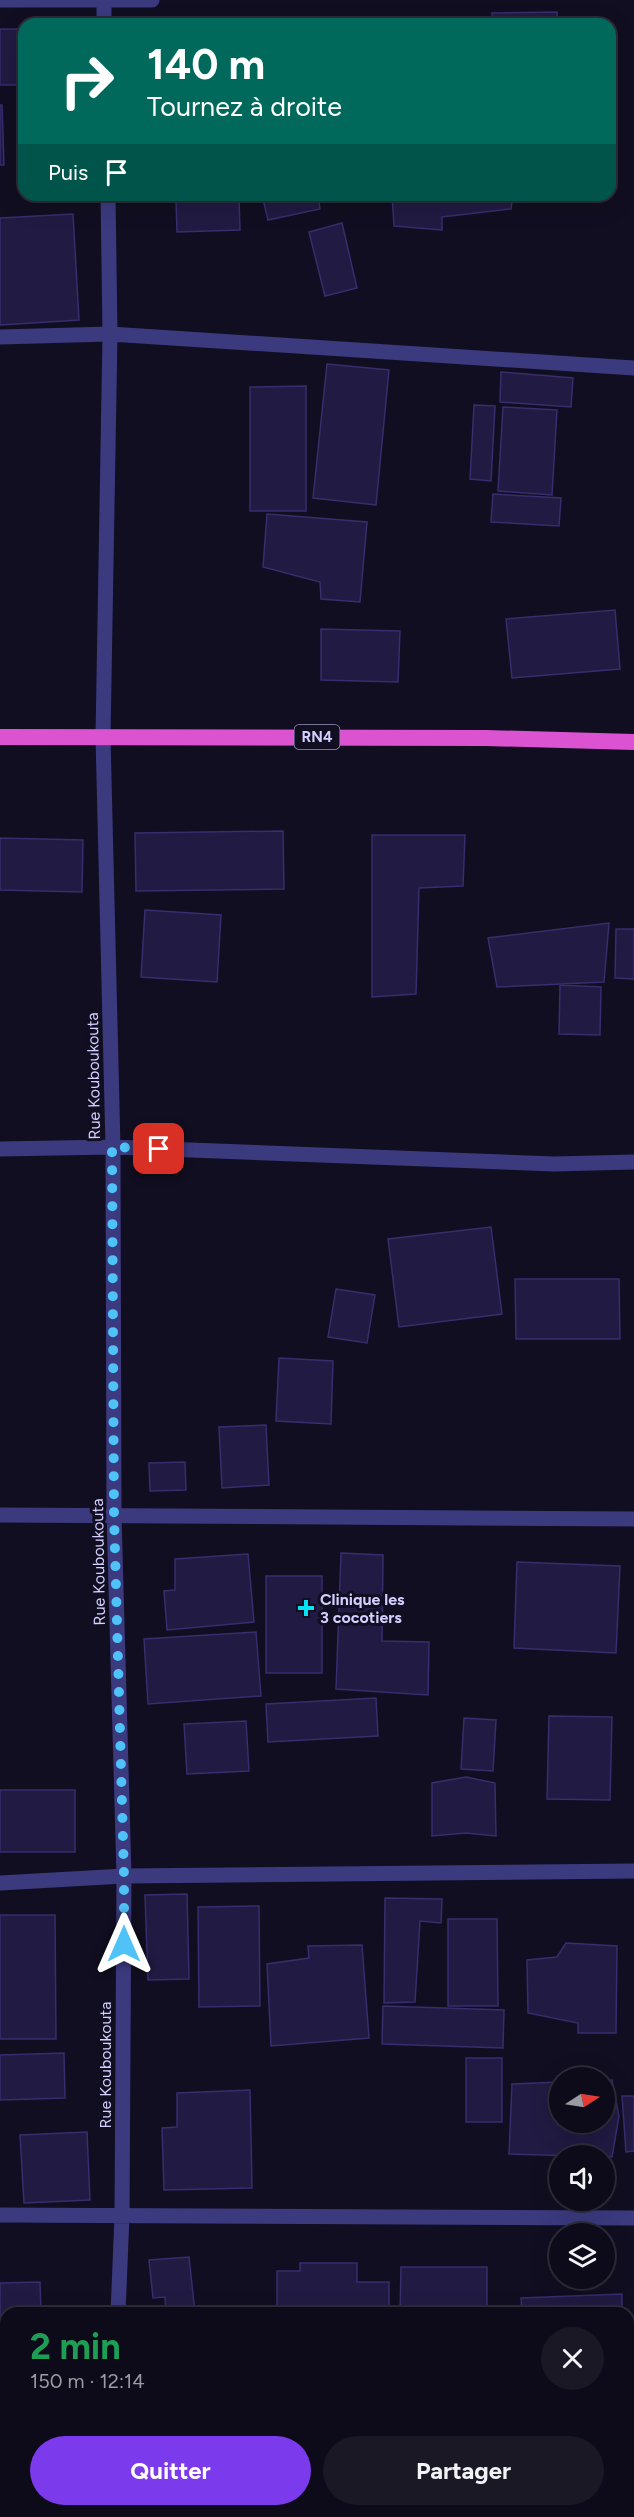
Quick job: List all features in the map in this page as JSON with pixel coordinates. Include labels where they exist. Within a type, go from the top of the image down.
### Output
[{"type":"highway","name":"RN4","points":[[0,737],[486,738],[634,742]]},
{"type":"street","points":[[0,0],[152,0]]},
{"type":"street","points":[[104,1],[104,18]]},
{"type":"street","name":"Rue Kouboukouta","points":[[108,201],[110,333],[103,737],[112,1147],[114,1515],[124,1876],[122,2216],[118,2307]]},
{"type":"street","points":[[0,337],[110,333],[634,368]]},
{"type":"street","points":[[0,1149],[112,1147],[554,1164],[634,1162]]},
{"type":"street","points":[[0,1515],[634,1519]]},
{"type":"street","points":[[0,1883],[124,1876],[634,1871]]},
{"type":"street","points":[[0,2215],[634,2218]]},
{"type":"building","points":[[557,12],[558,18],[492,18],[492,13]]},
{"type":"building","points":[[0,29],[18,29],[18,85],[0,85]]},
{"type":"building","points":[[0,105],[2,105],[4,165],[0,165]]},
{"type":"building","points":[[176,201],[239,201],[240,230],[177,232]]},
{"type":"building","points":[[263,201],[319,201],[320,209],[268,220]]},
{"type":"building","points":[[392,201],[512,201],[511,209],[442,217],[442,230],[394,226]]},
{"type":"building","points":[[73,214],[79,320],[0,325],[0,218]]},
{"type":"building","points":[[342,223],[357,288],[325,296],[309,232]]},
{"type":"building","points":[[327,364],[389,370],[376,505],[313,498]]},
{"type":"building","points":[[501,372],[573,378],[571,407],[500,402]]},
{"type":"building","points":[[306,386],[306,511],[250,511],[250,387]]},
{"type":"building","points":[[474,405],[495,406],[491,481],[470,479]]},
{"type":"building","points":[[503,407],[557,410],[552,495],[498,491]]},
{"type":"building","points":[[493,494],[561,498],[559,526],[491,522]]},
{"type":"building","points":[[267,514],[367,522],[360,602],[321,599],[320,582],[263,567]]},
{"type":"building","points":[[615,610],[620,669],[512,678],[506,619]]},
{"type":"building","points":[[321,629],[400,631],[398,682],[321,680]]},
{"type":"building","points":[[283,831],[284,889],[136,891],[135,833]]},
{"type":"building","points":[[372,835],[465,835],[463,886],[419,888],[416,994],[372,997]]},
{"type":"building","points":[[0,838],[83,840],[82,892],[0,890]]},
{"type":"building","points":[[145,910],[221,915],[217,982],[141,977]]},
{"type":"building","points":[[609,923],[604,982],[497,987],[488,938]]},
{"type":"building","points":[[616,929],[634,929],[634,979],[615,978]]},
{"type":"building","points":[[560,985],[601,987],[600,1035],[559,1034]]},
{"type":"building","points":[[491,1227],[502,1314],[399,1327],[388,1239]]},
{"type":"building","points":[[515,1279],[619,1279],[620,1339],[516,1339]]},
{"type":"building","points":[[336,1289],[375,1295],[367,1343],[328,1337]]},
{"type":"building","points":[[279,1358],[333,1361],[331,1424],[276,1421]]},
{"type":"building","points":[[266,1425],[269,1485],[222,1488],[219,1427]]},
{"type":"building","points":[[185,1462],[186,1490],[150,1491],[149,1463]]},
{"type":"building","points":[[341,1553],[383,1555],[382,1641],[429,1642],[428,1695],[336,1689]]},
{"type":"building","points":[[248,1554],[254,1622],[167,1630],[164,1591],[175,1590],[175,1559]]},
{"type":"building","points":[[517,1562],[620,1566],[616,1653],[514,1648]]},
{"type":"building","points":[[266,1576],[322,1576],[322,1673],[266,1673]]},
{"type":"building","points":[[256,1632],[261,1696],[148,1704],[144,1639]]},
{"type":"building","points":[[376,1698],[378,1736],[268,1742],[266,1704]]},
{"type":"building","points":[[549,1716],[612,1717],[610,1800],[547,1799]]},
{"type":"building","points":[[464,1718],[496,1720],[493,1771],[461,1769]]},
{"type":"building","points":[[246,1721],[249,1771],[187,1774],[184,1724]]},
{"type":"building","points":[[466,1777],[495,1783],[496,1836],[466,1833],[432,1836],[432,1783]]},
{"type":"building","points":[[0,1790],[75,1790],[75,1852],[0,1852]]},
{"type":"building","points":[[187,1894],[189,1979],[148,1980],[145,1895]]},
{"type":"building","points":[[385,1898],[442,1899],[441,1923],[420,1921],[415,2002],[384,2003]]},
{"type":"building","points":[[259,1906],[260,2006],[199,2007],[198,1907]]},
{"type":"building","points":[[0,1915],[55,1915],[56,2039],[0,2039]]},
{"type":"building","points":[[448,1919],[497,1919],[498,2006],[448,2006]]},
{"type":"building","points":[[566,1943],[617,1946],[616,2033],[578,2033],[578,2023],[528,2013],[527,1960],[557,1957]]},
{"type":"building","points":[[362,1945],[369,2038],[271,2046],[267,1964],[309,1958],[308,1946]]},
{"type":"building","points":[[383,2006],[504,2010],[503,2048],[382,2044]]},
{"type":"building","points":[[64,2053],[65,2098],[0,2100],[0,2055]]},
{"type":"building","points":[[466,2058],[502,2058],[502,2122],[466,2122]]},
{"type":"building","points":[[549,2082],[549,2133],[615,2133],[615,2095],[619,2116],[614,2145],[549,2145],[549,2155],[509,2154],[512,2084]]},
{"type":"building","points":[[250,2090],[252,2188],[164,2190],[162,2128],[177,2127],[177,2093]]},
{"type":"building","points":[[622,2096],[634,2096],[634,2151],[626,2152]]},
{"type":"building","points":[[87,2132],[90,2200],[24,2203],[20,2135]]},
{"type":"building","points":[[189,2257],[194,2307],[166,2307],[165,2297],[153,2298],[149,2260]]},
{"type":"building","points":[[300,2263],[357,2263],[357,2282],[389,2282],[389,2307],[277,2307],[277,2271],[300,2271]]},
{"type":"building","points":[[401,2267],[487,2267],[487,2307],[400,2307]]},
{"type":"building","points":[[40,2282],[41,2307],[0,2307],[0,2283]]},
{"type":"building","points":[[622,2294],[622,2307],[522,2307],[521,2298]]},
{"type":"place","name":"Clinique les 3 cocotiers","points":[[306,1608]]},
{"type":"route","points":[[124,1944],[114,1515],[112,1147],[159,1149]]}]
